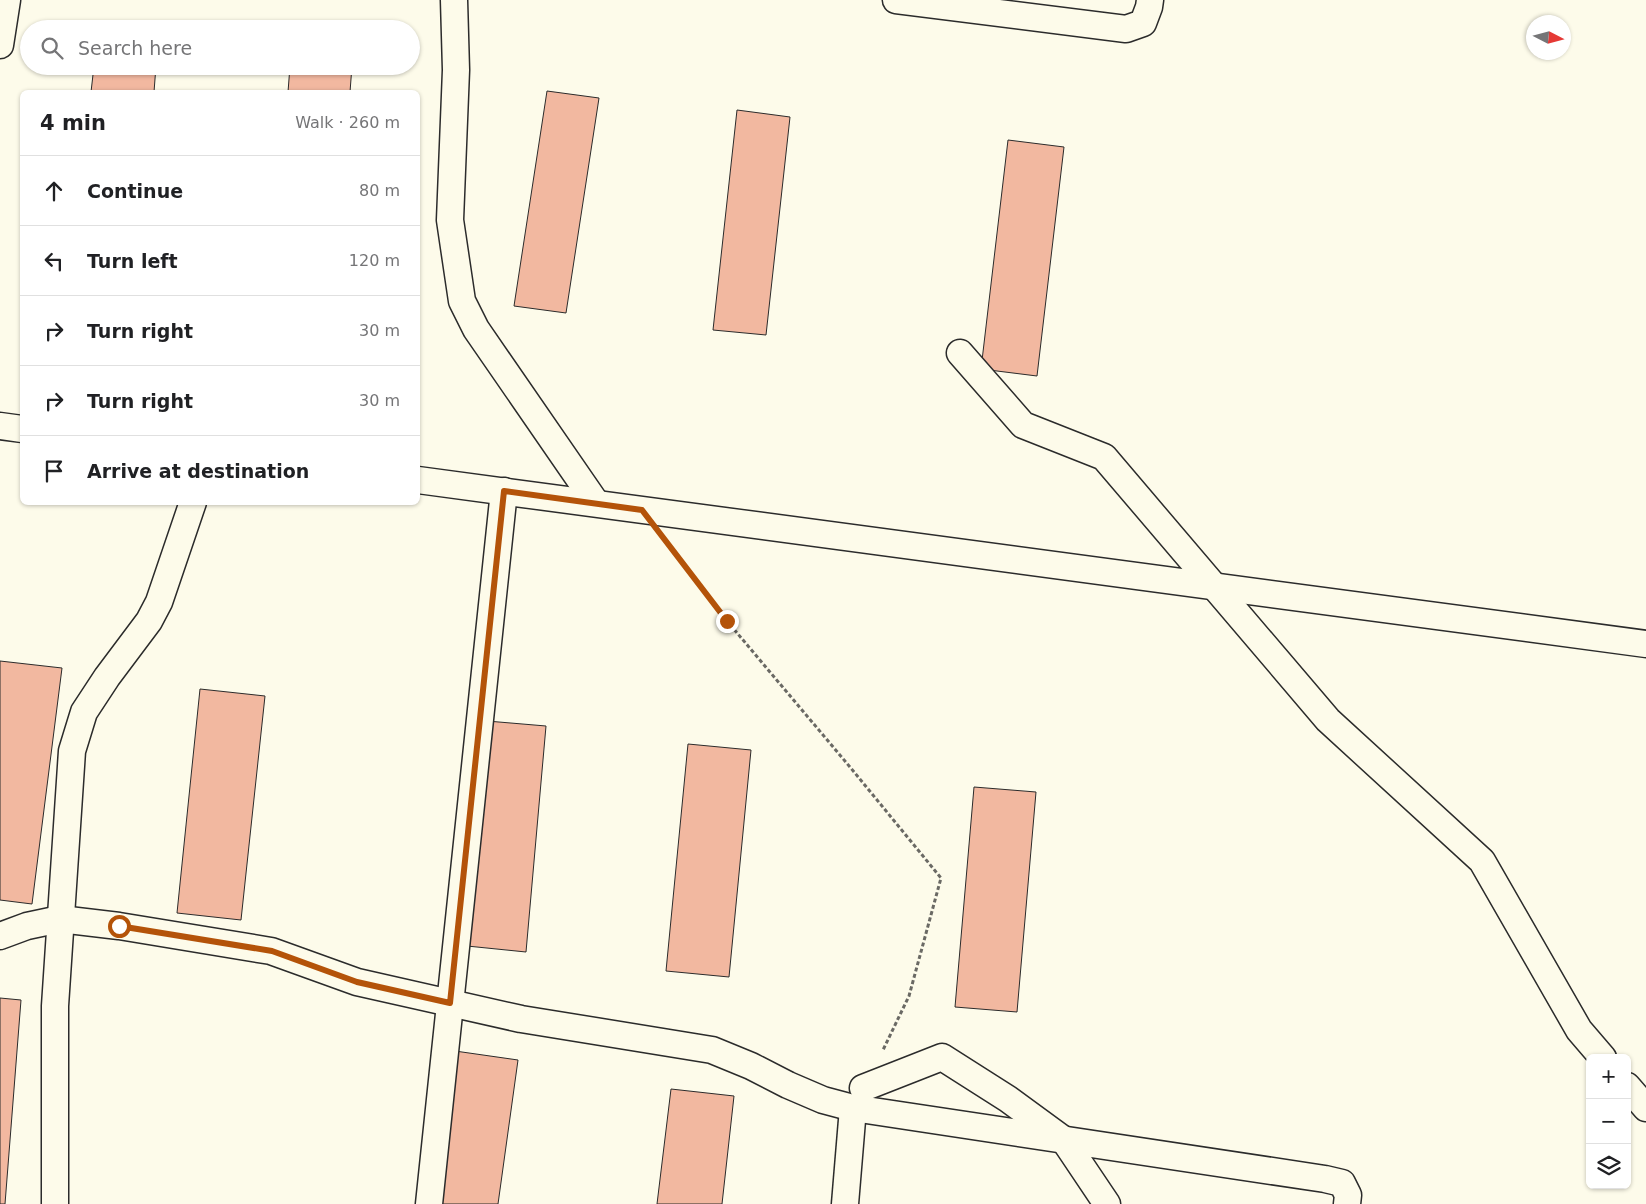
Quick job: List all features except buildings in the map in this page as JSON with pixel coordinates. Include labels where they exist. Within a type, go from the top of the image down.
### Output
[{"type":"street","points":[[0,45],[7,0]]},
{"type":"street","points":[[454,0],[456,70],[450,220],[462,301],[476,329],[596,503]]},
{"type":"street","points":[[896,0],[1126,29],[1143,23],[1150,0]]},
{"type":"street","points":[[960,353],[1024,424],[1104,457],[1328,720],[1482,861],[1579,1030],[1600,1054]]},
{"type":"street","points":[[0,426],[20,429]]},
{"type":"street","points":[[420,480],[1646,644]]},
{"type":"street","points":[[429,1204],[504,491]]},
{"type":"street","points":[[55,1204],[55,1006],[72,751],[84,712],[160,602],[192,505]]},
{"type":"street","points":[[0,936],[27,926],[60,919],[119,926],[272,951],[357,982],[521,1019],[712,1050],[752,1066],[788,1085],[823,1100],[858,1098],[1064,1140],[1342,1183],[1348,1195],[1347,1204]]},
{"type":"street","points":[[858,1098],[942,1058],[1008,1099],[1064,1140],[1106,1204]]},
{"type":"street","points":[[1631,1091],[1646,1108]]},
{"type":"street","points":[[845,1204],[858,1098]]},
{"type":"path","points":[[642,510],[727,621],[941,878],[910,996],[858,1098]]},
{"type":"route","points":[[119,926],[272,951],[357,982],[450,1003],[504,491],[642,510],[727,621]]}]
